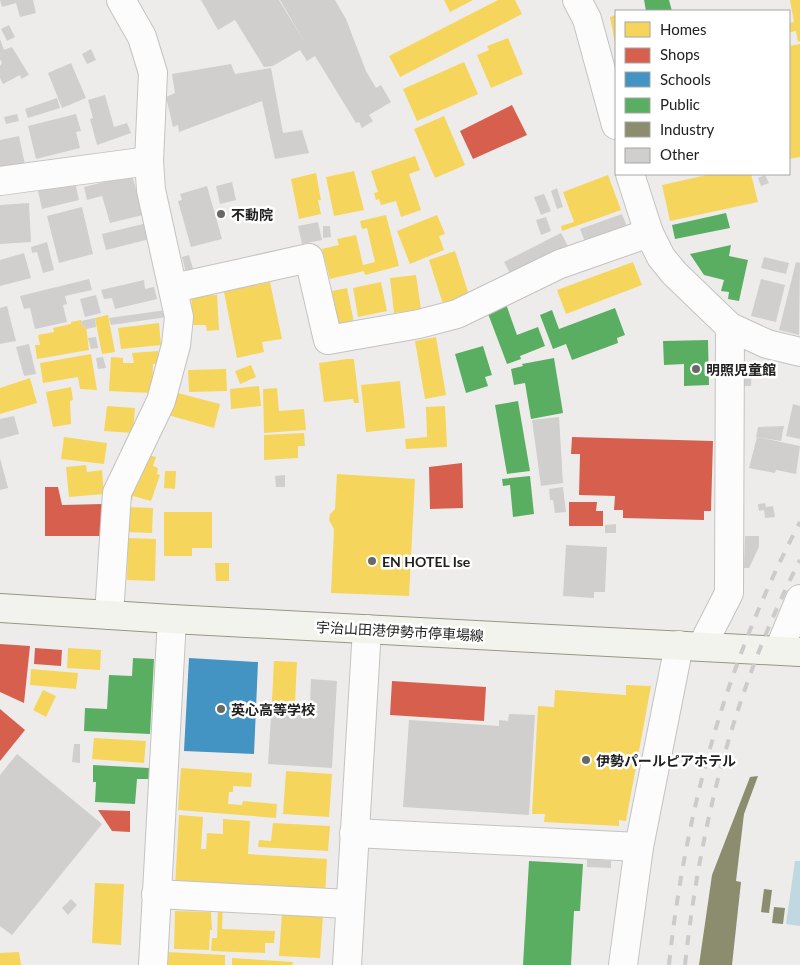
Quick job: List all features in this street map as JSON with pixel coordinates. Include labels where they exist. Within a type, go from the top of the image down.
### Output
[{"type":"main road","name":"宇治山田港伊勢市停車場線","points":[[0,608],[172,619],[790,651]]},
{"type":"street","points":[[109,615],[118,493],[160,401],[176,345],[178,317],[174,288],[151,190],[149,161],[153,73],[142,37],[121,0]]},
{"type":"street","points":[[577,0],[586,19],[615,121]]},
{"type":"street","points":[[0,181],[149,161]]},
{"type":"street","points":[[630,175],[650,233],[661,257],[674,273],[730,327],[767,344],[800,352]]},
{"type":"street","points":[[174,288],[309,258],[328,340],[419,324],[457,314],[560,264],[650,233]]},
{"type":"street","points":[[623,965],[639,846],[690,646],[729,593],[730,327]]},
{"type":"street","points":[[790,651],[800,599]]},
{"type":"street","points":[[153,965],[172,619]]},
{"type":"street","points":[[346,965],[367,629]]},
{"type":"street","points":[[354,834],[639,846]]},
{"type":"street","points":[[156,894],[349,904]]},
{"type":"water","points":[[795,861],[800,861],[800,926],[786,924]]},
{"type":"building: Homes","points":[[444,0],[473,0],[450,12]]},
{"type":"building: Homes","points":[[498,0],[515,0],[522,14],[400,77],[389,56]]},
{"type":"building: Homes","points":[[790,0],[800,0],[800,41],[798,42],[796,31],[790,32],[790,23],[794,22]]},
{"type":"building: Homes","points":[[615,15],[615,43],[610,17]]},
{"type":"building: Homes","points":[[508,38],[523,74],[491,88],[477,55],[489,50],[487,46]]},
{"type":"building: Homes","points":[[800,44],[800,157],[790,159],[790,46]]},
{"type":"building: Homes","points":[[464,62],[478,94],[417,121],[403,89]]},
{"type":"building: Homes","points":[[444,116],[465,165],[435,178],[414,129]]},
{"type":"building: Homes","points":[[415,156],[420,170],[409,174],[421,210],[401,217],[396,201],[381,205],[379,199],[376,200],[374,193],[378,192],[371,171]]},
{"type":"building: Homes","points":[[354,171],[364,210],[334,216],[326,177]]},
{"type":"building: Homes","points":[[316,173],[321,200],[318,200],[321,214],[299,219],[291,179]]},
{"type":"building: Homes","points":[[608,175],[621,210],[562,231],[561,226],[574,222],[563,192]]},
{"type":"building: Homes","points":[[707,175],[751,175],[758,202],[670,221],[662,185]]},
{"type":"building: Homes","points":[[386,215],[399,266],[365,275],[364,271],[330,279],[322,249],[339,245],[337,239],[356,235],[363,265],[375,262],[367,228],[362,229],[360,221]]},
{"type":"building: Homes","points":[[437,215],[445,234],[439,236],[444,250],[410,264],[397,231]]},
{"type":"building: Homes","points":[[455,251],[469,295],[443,304],[429,260]]},
{"type":"building: Homes","points":[[633,262],[642,285],[566,314],[557,290]]},
{"type":"building: Homes","points":[[416,275],[421,309],[394,313],[390,278]]},
{"type":"building: Homes","points":[[270,282],[282,339],[262,342],[264,352],[237,358],[224,292]]},
{"type":"building: Homes","points":[[381,282],[387,311],[358,317],[353,288]]},
{"type":"building: Homes","points":[[347,288],[354,323],[339,325],[332,291]]},
{"type":"building: Homes","points":[[217,295],[219,330],[207,331],[206,325],[193,325],[191,296]]},
{"type":"building: Homes","points":[[108,315],[115,352],[102,354],[95,318]]},
{"type":"building: Homes","points":[[81,320],[82,327],[86,326],[89,350],[37,359],[35,345],[40,345],[38,335],[54,332],[53,328]]},
{"type":"building: Homes","points":[[159,323],[161,345],[121,349],[118,328]]},
{"type":"building: Homes","points":[[436,337],[446,395],[425,399],[415,341]]},
{"type":"building: Homes","points":[[158,351],[159,364],[153,364],[152,393],[109,391],[111,357],[123,358],[123,363],[134,363],[132,353]]},
{"type":"building: Homes","points":[[91,354],[97,390],[80,389],[78,377],[43,383],[40,363]]},
{"type":"building: Homes","points":[[354,359],[359,403],[354,403],[353,399],[324,402],[319,363]]},
{"type":"building: Homes","points":[[251,365],[256,377],[240,384],[235,371]]},
{"type":"building: Homes","points":[[226,369],[227,391],[189,392],[188,370]]},
{"type":"building: Homes","points":[[30,378],[37,403],[0,414],[0,388]]},
{"type":"building: Homes","points":[[400,381],[405,428],[366,432],[361,385]]},
{"type":"building: Homes","points":[[259,386],[261,406],[231,409],[230,389]]},
{"type":"building: Homes","points":[[71,387],[73,400],[70,401],[71,424],[53,427],[46,392]]},
{"type":"building: Homes","points":[[277,388],[279,411],[304,409],[306,430],[264,433],[263,389]]},
{"type":"building: Homes","points":[[174,392],[220,404],[214,428],[168,415]]},
{"type":"building: Homes","points":[[107,406],[135,408],[133,433],[104,431]]},
{"type":"building: Homes","points":[[445,406],[447,447],[406,449],[405,439],[427,437],[426,407]]},
{"type":"building: Homes","points":[[304,433],[305,446],[298,446],[298,458],[264,460],[264,435]]},
{"type":"building: Homes","points":[[64,437],[107,443],[104,464],[61,459]]},
{"type":"building: Homes","points":[[144,454],[156,457],[153,466],[158,468],[157,474],[160,475],[151,501],[133,496],[132,500],[126,499]]},
{"type":"building: Homes","points":[[86,465],[87,472],[102,470],[104,494],[69,497],[66,467]]},
{"type":"building: Homes","points":[[165,471],[176,471],[175,489],[164,488]]},
{"type":"building: Homes","name":"EN HOTEL Ise","points":[[337,474],[415,479],[409,596],[331,593],[334,529],[329,520],[330,514],[335,509]]},
{"type":"building: Homes","points":[[126,507],[153,508],[152,533],[124,532]]},
{"type":"building: Homes","points":[[164,512],[212,512],[212,548],[192,548],[192,556],[164,556]]},
{"type":"building: Homes","points":[[128,538],[156,539],[155,581],[127,580]]},
{"type":"building: Homes","points":[[215,563],[229,563],[229,581],[216,581]]},
{"type":"building: Homes","points":[[68,648],[101,650],[100,670],[67,668]]},
{"type":"building: Homes","points":[[274,661],[297,662],[295,702],[272,701]]},
{"type":"building: Homes","points":[[31,669],[78,673],[76,689],[30,685]]},
{"type":"building: Homes","name":"伊勢パールピアホテル","points":[[626,685],[651,686],[626,821],[619,820],[619,826],[544,822],[545,814],[532,814],[538,706],[554,707],[555,690],[626,695]]},
{"type":"building: Homes","points":[[43,690],[56,696],[46,717],[33,710]]},
{"type":"building: Homes","points":[[94,738],[146,741],[144,763],[92,759]]},
{"type":"building: Homes","points":[[181,768],[252,773],[251,787],[233,786],[233,792],[229,792],[228,804],[242,805],[243,801],[277,804],[276,818],[178,810]]},
{"type":"building: Homes","points":[[286,771],[332,774],[329,817],[283,814]]},
{"type":"building: Homes","points":[[179,815],[203,817],[201,849],[206,849],[207,833],[223,834],[223,819],[250,821],[248,854],[327,859],[325,896],[175,886]]},
{"type":"building: Homes","points":[[273,823],[330,826],[328,851],[258,847],[259,840],[271,841]]},
{"type":"building: Homes","points":[[95,883],[124,884],[121,945],[92,943]]},
{"type":"building: Homes","points":[[218,904],[223,904],[222,929],[275,931],[274,943],[265,943],[265,953],[211,951],[212,938],[217,938]]},
{"type":"building: Homes","points":[[175,911],[211,912],[212,930],[210,930],[209,950],[174,949]]},
{"type":"building: Homes","points":[[282,913],[323,915],[320,958],[279,956]]},
{"type":"building: Homes","points":[[19,952],[21,965],[0,965],[0,953]]},
{"type":"building: Homes","points":[[167,952],[225,955],[225,965],[166,965]]},
{"type":"building: Homes","points":[[232,958],[293,962],[292,965],[232,965]]},
{"type":"building: Shops","points":[[512,105],[527,135],[473,159],[460,131]]},
{"type":"building: Shops","points":[[572,437],[713,441],[711,511],[704,511],[704,520],[623,518],[623,510],[614,510],[615,496],[579,495],[580,454],[571,454]]},
{"type":"building: Shops","points":[[462,463],[463,508],[430,509],[429,467]]},
{"type":"building: Shops","points":[[45,487],[58,487],[62,505],[103,504],[104,536],[45,536]]},
{"type":"building: Shops","points":[[569,502],[597,502],[596,511],[603,511],[603,526],[569,526]]},
{"type":"building: Shops","points":[[0,644],[30,646],[24,703],[0,692]]},
{"type":"building: Shops","points":[[35,648],[62,650],[61,666],[34,664]]},
{"type":"building: Shops","points":[[392,681],[486,687],[484,721],[390,715]]},
{"type":"building: Shops","points":[[0,709],[25,730],[0,761]]},
{"type":"building: Shops","points":[[98,810],[130,811],[130,832],[112,831]]},
{"type":"building: Schools","points":[[189,658],[258,662],[254,754],[184,751]]},
{"type":"building: Public","points":[[644,0],[669,0],[672,10],[646,10]]},
{"type":"building: Public","points":[[726,213],[730,228],[675,239],[672,225]]},
{"type":"building: Public","points":[[731,245],[729,256],[748,260],[739,301],[728,299],[729,292],[721,291],[724,280],[704,275],[690,254]]},
{"type":"building: Public","points":[[506,304],[517,335],[538,327],[545,346],[520,356],[521,359],[507,364],[487,311]]},
{"type":"building: Public","points":[[615,308],[625,335],[617,338],[618,343],[572,360],[566,344],[553,349],[540,315],[552,310],[559,329]]},
{"type":"building: Public","points":[[708,340],[709,385],[684,386],[684,364],[664,365],[663,341]]},
{"type":"building: Public","points":[[483,346],[492,375],[485,377],[488,386],[466,393],[455,354]]},
{"type":"building: Public","points":[[554,358],[563,413],[531,419],[525,383],[514,385],[511,369],[523,366],[522,364]]},
{"type":"building: Public","points":[[518,401],[530,471],[507,474],[495,405]]},
{"type":"building: Public","points":[[530,476],[534,514],[513,517],[510,485],[503,486],[502,479]]},
{"type":"building: Public","points":[[133,658],[154,659],[150,734],[84,731],[85,708],[107,709],[109,675],[132,676]]},
{"type":"building: Public","points":[[93,765],[149,768],[149,779],[137,779],[135,804],[95,802],[96,782],[93,782]]},
{"type":"building: Public","points":[[529,861],[583,864],[580,911],[574,911],[571,965],[523,965]]},
{"type":"building: Industry","points":[[758,776],[744,814],[736,881],[741,882],[732,965],[699,965],[712,875],[750,777]]},
{"type":"building: Industry","points":[[764,889],[772,890],[769,913],[761,912]]},
{"type":"building: Industry","points":[[774,907],[785,908],[783,924],[772,923]]},
{"type":"building: Other","points":[[0,0],[33,0],[36,13],[20,17],[16,3],[2,7]]},
{"type":"building: Other","points":[[201,0],[279,0],[307,46],[280,0],[335,0],[346,19],[366,71],[376,88],[381,85],[391,102],[369,115],[373,121],[362,128],[359,122],[356,123],[315,56],[307,61],[300,50],[273,66],[264,67],[235,20],[218,30]]},
{"type":"building: Other","points":[[9,25],[15,37],[7,41],[1,29]]},
{"type":"building: Other","points":[[0,39],[4,50],[12,47],[29,75],[21,79],[20,75],[3,84],[0,78],[0,66],[2,63],[0,59]]},
{"type":"building: Other","points":[[91,49],[96,60],[87,64],[82,54]]},
{"type":"building: Other","points":[[71,63],[86,98],[62,108],[48,73]]},
{"type":"building: Other","points":[[231,64],[235,74],[271,68],[283,133],[302,130],[309,153],[275,159],[262,101],[179,132],[178,125],[173,127],[166,97],[175,93],[172,74]]},
{"type":"building: Other","points":[[105,95],[114,127],[127,123],[131,133],[97,145],[90,119],[93,118],[88,100]]},
{"type":"building: Other","points":[[57,98],[60,108],[28,118],[25,109]]},
{"type":"building: Other","points":[[17,114],[19,121],[6,124],[4,117]]},
{"type":"building: Other","points":[[76,114],[81,131],[76,132],[80,148],[36,159],[28,126]]},
{"type":"building: Other","points":[[19,136],[25,165],[0,170],[0,140]]},
{"type":"building: Other","points":[[132,175],[143,215],[110,223],[102,196],[87,200],[84,187]]},
{"type":"building: Other","points":[[765,175],[769,183],[761,186],[758,178]]},
{"type":"building: Other","points":[[75,182],[79,200],[42,209],[38,191]]},
{"type":"building: Other","points":[[232,182],[236,200],[220,204],[216,186]]},
{"type":"building: Other","points":[[207,186],[222,239],[191,247],[178,201],[182,200],[180,194]]},
{"type":"building: Other","points":[[557,188],[563,207],[557,209],[551,191]]},
{"type":"building: Other","points":[[544,194],[551,211],[541,215],[534,197]]},
{"type":"building: Other","points":[[29,203],[31,242],[0,244],[0,205]]},
{"type":"building: Other","points":[[82,207],[93,254],[59,263],[47,216]]},
{"type":"building: Other","points":[[622,214],[628,229],[586,244],[580,229]]},
{"type":"building: Other","points":[[546,217],[551,231],[541,235],[536,220]]},
{"type":"building: Other","points":[[318,222],[322,240],[302,244],[298,226]]},
{"type":"building: Other","points":[[147,223],[150,239],[106,250],[102,234]]},
{"type":"building: Other","points":[[323,226],[330,226],[331,237],[323,238]]},
{"type":"building: Other","points":[[561,233],[569,248],[512,277],[504,262]]},
{"type":"building: Other","points":[[47,242],[54,270],[43,273],[37,252],[32,253],[31,247]]},
{"type":"building: Other","points":[[24,253],[31,278],[0,286],[0,260]]},
{"type":"building: Other","points":[[189,255],[194,272],[186,273],[182,257]]},
{"type":"building: Other","points":[[764,257],[789,263],[786,274],[761,268]]},
{"type":"building: Other","points":[[796,262],[800,263],[799,335],[779,330]]},
{"type":"building: Other","points":[[89,279],[92,290],[65,296],[67,304],[63,305],[67,322],[35,329],[30,308],[24,309],[20,296]]},
{"type":"building: Other","points":[[761,279],[785,285],[776,322],[751,316]]},
{"type":"building: Other","points":[[144,280],[145,289],[154,287],[157,299],[115,309],[112,298],[104,299],[101,290]]},
{"type":"building: Other","points":[[96,295],[101,313],[85,317],[80,299]]},
{"type":"building: Other","points":[[7,306],[16,341],[0,344],[0,308]]},
{"type":"building: Other","points":[[166,310],[167,317],[111,325],[109,318]]},
{"type":"building: Other","points":[[95,318],[96,327],[86,329],[86,326],[82,327],[81,321]]},
{"type":"building: Other","points":[[96,337],[98,348],[91,349],[88,338]]},
{"type":"building: Other","points":[[29,344],[36,374],[24,376],[16,347]]},
{"type":"building: Other","points":[[103,357],[106,368],[98,369],[96,358]]},
{"type":"building: Other","points":[[743,367],[752,367],[751,386],[743,386]]},
{"type":"building: Other","points":[[793,404],[800,406],[800,439],[786,436]]},
{"type":"building: Other","points":[[14,416],[19,434],[0,439],[0,419]]},
{"type":"building: Other","points":[[559,417],[563,483],[541,486],[532,420]]},
{"type":"building: Other","points":[[784,426],[781,441],[756,437],[758,427]]},
{"type":"building: Other","points":[[757,437],[800,446],[796,474],[776,470],[775,473],[749,468]]},
{"type":"building: Other","points":[[0,458],[8,488],[0,490]]},
{"type":"building: Other","points":[[285,475],[285,487],[276,487],[275,476]]},
{"type":"building: Other","points":[[563,487],[566,512],[555,513],[553,500],[550,500],[549,489]]},
{"type":"building: Other","points":[[765,503],[766,507],[773,506],[775,517],[765,518],[764,510],[759,511],[758,504]]},
{"type":"building: Other","points":[[616,524],[616,533],[605,533],[605,525]]},
{"type":"building: Other","points":[[745,536],[759,536],[759,547],[749,568],[744,568]]},
{"type":"building: Other","points":[[566,545],[607,547],[605,592],[594,592],[594,598],[563,596]]},
{"type":"building: Other","points":[[311,679],[337,681],[332,768],[268,764],[272,701],[310,703]]},
{"type":"building: Other","points":[[509,714],[535,715],[529,815],[403,807],[409,720],[499,726],[499,720],[508,721]]},
{"type":"building: Other","points":[[74,744],[80,744],[80,763],[72,762]]},
{"type":"building: Other","points":[[17,754],[102,824],[12,935],[0,926],[0,775]]},
{"type":"building: Other","points":[[587,859],[611,861],[611,868],[587,867]]},
{"type":"building: Other","points":[[71,899],[77,905],[68,915],[62,908]]},
{"type":"railway","points":[[669,965],[676,907],[686,850],[713,738],[751,628],[774,574],[800,522]]},
{"type":"railway","points":[[685,965],[700,860],[724,757],[757,657],[777,608],[800,560]]},
{"type":"place","name":"不動院","points":[[221,214]]},
{"type":"place","name":"明照児童館","points":[[696,369]]},
{"type":"place","name":"EN HOTEL Ise","points":[[372,561]]},
{"type":"place","name":"英心高等学校","points":[[221,709]]},
{"type":"place","name":"伊勢パールピアホテル","points":[[586,760]]}]
